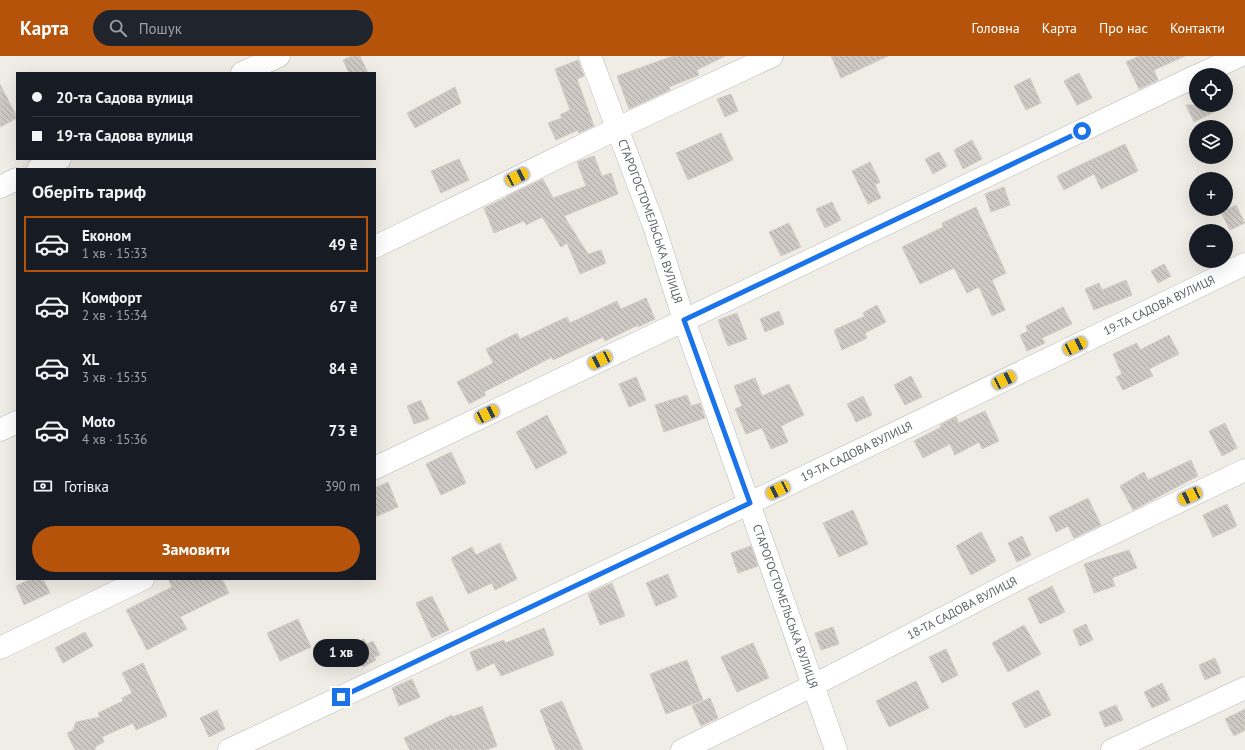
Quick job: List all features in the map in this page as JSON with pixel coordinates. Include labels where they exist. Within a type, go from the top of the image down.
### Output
[{"type":"street","points":[[244,72],[279,56]]},
{"type":"street","name":"СТАРОГОСТОМЕЛЬСЬКА ВУЛИЦЯ","points":[[590,56],[616,129],[654,226],[684,320],[750,503],[836,750]]},
{"type":"street","points":[[376,247],[616,129],[772,56]]},
{"type":"street","points":[[1214,68],[1239,56]]},
{"type":"street","points":[[376,468],[1189,79]]},
{"type":"street","points":[[40,168],[58,160]]},
{"type":"street","points":[[0,187],[16,179]]},
{"type":"street","name":"19-ТА САДОВА ВУЛИЦЯ","points":[[229,750],[750,503],[1245,264]]},
{"type":"street","points":[[0,430],[16,422]]},
{"type":"street","name":"18-ТА САДОВА ВУЛИЦЯ","points":[[682,750],[814,686],[1026,575],[1245,470]]},
{"type":"street","points":[[0,648],[141,580]]},
{"type":"street","points":[[1112,750],[1245,688]]},
{"type":"building","points":[[352,56],[360,56],[368,72],[349,72],[343,60]]},
{"type":"building","points":[[673,56],[725,56],[697,70],[699,75],[669,87],[670,90],[629,109],[617,76]]},
{"type":"building","points":[[831,56],[888,56],[841,78]]},
{"type":"building","points":[[1139,56],[1185,56],[1154,70],[1158,80],[1139,89],[1126,62]]},
{"type":"building","points":[[578,60],[584,76],[577,79],[594,126],[579,133],[578,130],[556,140],[548,123],[562,118],[560,115],[570,110],[555,69]]},
{"type":"building","points":[[1079,73],[1092,98],[1077,105],[1064,81]]},
{"type":"building","points":[[1030,78],[1041,103],[1026,110],[1014,86]]},
{"type":"building","points":[[0,84],[16,115],[16,119],[0,127]]},
{"type":"building","points":[[455,87],[461,103],[415,128],[407,113]]},
{"type":"building","points":[[731,94],[738,111],[725,117],[717,99]]},
{"type":"building","points":[[1189,112],[1214,112],[1198,120],[1193,120]]},
{"type":"building","points":[[721,133],[733,160],[688,180],[676,153]]},
{"type":"building","points":[[972,140],[982,159],[963,169],[954,150]]},
{"type":"building","points":[[1125,144],[1138,171],[1101,189],[1094,174],[1064,190],[1057,176]]},
{"type":"building","points":[[939,152],[947,166],[933,174],[925,159]]},
{"type":"building","points":[[594,156],[602,176],[611,173],[618,194],[564,216],[588,254],[601,250],[606,263],[580,274],[567,243],[561,247],[542,217],[526,225],[524,221],[494,233],[484,208],[543,179],[553,198],[586,186],[577,162]]},
{"type":"building","points":[[459,159],[469,180],[441,193],[431,171]]},
{"type":"building","points":[[870,162],[880,182],[875,185],[881,198],[868,204],[852,171]]},
{"type":"building","points":[[1004,187],[1010,205],[991,212],[985,194]]},
{"type":"building","points":[[832,202],[841,220],[825,228],[816,209]]},
{"type":"building","points":[[1236,205],[1245,223],[1233,229],[1233,224],[1227,224],[1223,216],[1233,216],[1233,206]]},
{"type":"building","points":[[976,207],[1006,273],[992,280],[1005,310],[992,316],[979,287],[967,293],[954,268],[920,284],[902,247],[943,227],[942,223]]},
{"type":"building","points":[[789,223],[801,247],[781,256],[769,232]]},
{"type":"building","points":[[1164,264],[1171,276],[1158,283],[1151,271]]},
{"type":"building","points":[[1126,280],[1132,295],[1094,310],[1085,289],[1099,283],[1102,290]]},
{"type":"building","points":[[646,298],[655,319],[638,327],[638,325],[605,341],[603,337],[553,360],[552,357],[484,392],[486,395],[469,404],[457,382],[493,363],[486,349],[517,333],[520,339],[567,317],[570,323],[617,301],[621,309]]},
{"type":"building","points":[[877,305],[886,322],[865,333],[867,338],[842,350],[834,330],[865,316],[863,313]]},
{"type":"building","points":[[1063,307],[1072,324],[1042,338],[1045,343],[1027,351],[1020,335],[1028,331],[1026,326]]},
{"type":"building","points":[[779,311],[784,324],[765,332],[760,319]]},
{"type":"building","points":[[737,313],[747,339],[728,346],[718,320]]},
{"type":"building","points":[[1169,335],[1179,354],[1149,369],[1153,376],[1123,390],[1116,377],[1122,374],[1113,354],[1137,343],[1140,350]]},
{"type":"building","points":[[911,376],[922,397],[905,405],[894,385]]},
{"type":"building","points":[[636,377],[646,400],[629,407],[619,384]]},
{"type":"building","points":[[755,378],[762,396],[789,384],[804,415],[781,426],[788,442],[771,449],[762,428],[746,434],[735,409],[742,406],[734,386]]},
{"type":"building","points":[[687,395],[691,406],[700,403],[705,418],[664,432],[655,405]]},
{"type":"building","points":[[863,396],[872,415],[856,422],[847,404]]},
{"type":"building","points":[[421,400],[429,419],[414,424],[407,406]]},
{"type":"building","points":[[985,411],[999,441],[982,449],[979,442],[955,455],[950,444],[923,458],[914,441],[941,427],[940,425],[956,417],[959,423]]},
{"type":"building","points":[[547,415],[567,453],[536,469],[516,432]]},
{"type":"building","points":[[1225,423],[1237,448],[1222,456],[1209,431]]},
{"type":"building","points":[[451,452],[466,483],[441,495],[426,464]]},
{"type":"building","points":[[1191,460],[1198,476],[1133,510],[1120,486],[1144,472],[1148,480]]},
{"type":"building","points":[[388,482],[398,507],[376,517],[376,488]]},
{"type":"building","points":[[1088,498],[1101,525],[1074,538],[1068,526],[1056,532],[1049,517]]},
{"type":"building","points":[[1227,504],[1237,526],[1213,537],[1203,515]]},
{"type":"building","points":[[853,510],[868,544],[839,557],[823,523]]},
{"type":"building","points":[[981,532],[996,561],[971,575],[956,546]]},
{"type":"building","points":[[1022,536],[1031,555],[1017,562],[1008,543]]},
{"type":"building","points":[[500,543],[517,579],[495,590],[492,583],[468,594],[451,558],[472,547],[476,555]]},
{"type":"building","points":[[751,546],[758,566],[738,573],[731,553]]},
{"type":"building","points":[[1129,550],[1137,568],[1112,578],[1115,586],[1094,593],[1084,564]]},
{"type":"building","points":[[668,574],[677,597],[656,606],[646,583]]},
{"type":"building","points":[[29,580],[44,580],[50,593],[24,605],[16,586]]},
{"type":"building","points":[[168,580],[222,580],[229,593],[180,617],[187,629],[147,650],[126,610],[172,587]]},
{"type":"building","points":[[612,583],[625,616],[600,625],[588,594]]},
{"type":"building","points":[[1052,586],[1065,612],[1040,624],[1028,598]]},
{"type":"building","points":[[432,596],[449,630],[432,638],[416,603]]},
{"type":"building","points":[[298,619],[311,647],[280,661],[267,633]]},
{"type":"building","points":[[1086,624],[1093,640],[1080,646],[1073,630]]},
{"type":"building","points":[[1024,625],[1041,654],[1008,672],[992,643]]},
{"type":"building","points":[[833,627],[839,644],[821,650],[815,633]]},
{"type":"building","points":[[544,628],[554,655],[501,676],[494,663],[477,671],[470,652],[504,640],[505,643]]},
{"type":"building","points":[[85,632],[93,646],[63,663],[55,648]]},
{"type":"building","points":[[364,639],[367,644],[373,641],[380,655],[374,657],[376,660],[363,667],[352,646]]},
{"type":"building","points":[[753,643],[769,678],[737,692],[721,657]]},
{"type":"building","points":[[946,649],[958,675],[942,683],[929,657]]},
{"type":"building","points":[[1215,658],[1221,673],[1205,680],[1199,665]]},
{"type":"building","points":[[687,660],[703,700],[666,714],[650,674]]},
{"type":"building","points":[[143,663],[167,716],[136,730],[133,723],[102,737],[104,742],[96,746],[95,750],[75,750],[67,733],[73,730],[76,722],[100,717],[98,713],[123,701],[122,698],[132,693],[122,673]]},
{"type":"building","points":[[412,679],[420,697],[399,706],[392,688]]},
{"type":"building","points":[[916,681],[929,708],[889,727],[876,701]]},
{"type":"building","points":[[1162,683],[1170,700],[1152,708],[1144,692]]},
{"type":"building","points":[[1038,690],[1051,715],[1025,728],[1012,703]]},
{"type":"building","points":[[710,698],[718,718],[701,726],[692,706]]},
{"type":"building","points":[[562,701],[583,750],[556,750],[540,710]]},
{"type":"building","points":[[1116,705],[1123,720],[1105,727],[1099,712]]},
{"type":"building","points":[[482,706],[497,746],[486,750],[410,750],[404,738],[452,715],[452,717]]},
{"type":"building","points":[[1245,709],[1245,730],[1234,736],[1225,719]]},
{"type":"building","points":[[217,710],[225,729],[209,737],[200,718]]},
{"type":"route","points":[[341,697],[750,503],[684,320],[1082,131]]}]
